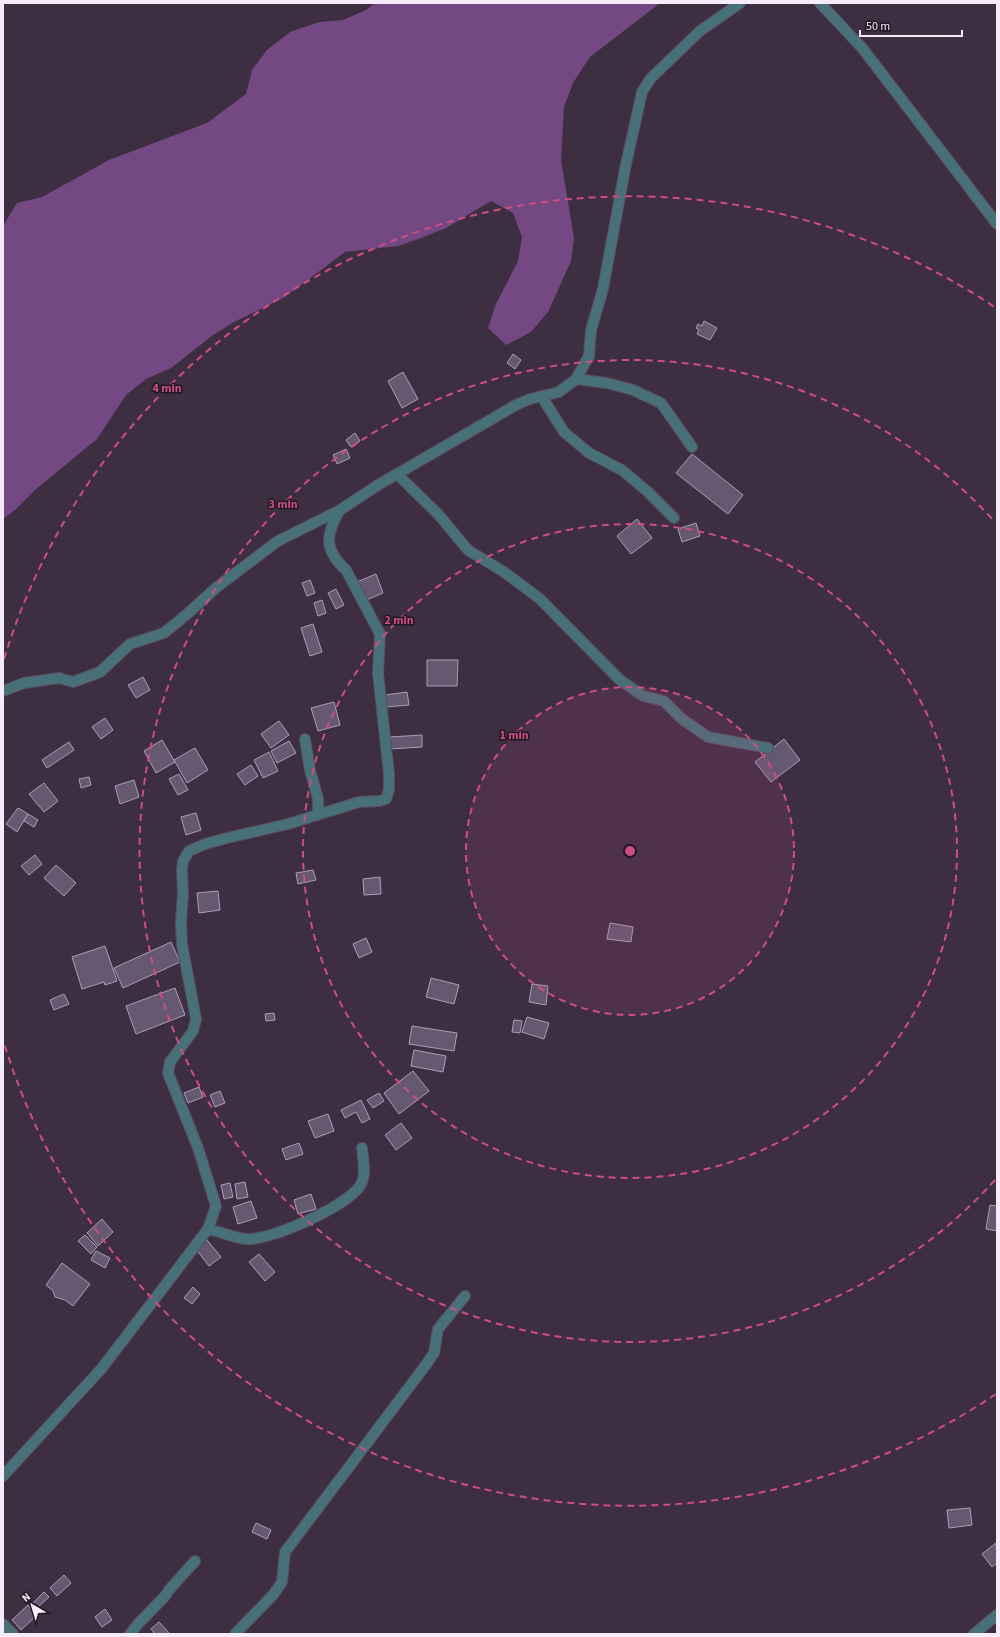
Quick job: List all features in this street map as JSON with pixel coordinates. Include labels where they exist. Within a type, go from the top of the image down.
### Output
[{"type":"street","points":[[3,691],[24,683],[59,678],[73,682],[100,672],[130,644],[164,633],[217,587],[278,541],[340,510],[397,474],[516,405],[530,399],[559,392],[576,379],[589,356],[591,330],[603,289],[625,170],[642,92],[651,78],[700,31],[740,3]]},
{"type":"street","points":[[820,3],[863,49],[997,224]]},
{"type":"street","points":[[576,379],[607,383],[633,390],[661,403],[692,447]]},
{"type":"street","points":[[542,397],[564,432],[589,453],[622,470],[648,492],[674,518]]},
{"type":"street","points":[[397,474],[438,514],[468,550],[504,572],[539,598],[620,680],[643,696],[664,701],[682,719],[708,737],[768,748]]},
{"type":"street","points":[[3,1476],[102,1368],[208,1229],[216,1206],[198,1148],[168,1073],[170,1062],[193,1031],[196,1019],[182,944],[181,922],[183,862],[189,851],[205,844],[288,824],[360,802],[379,801],[386,798],[389,790],[389,774],[378,674],[380,634],[346,570],[338,563],[331,553],[329,540],[331,525],[340,510]]},
{"type":"street","points":[[305,739],[310,770],[318,799],[318,814]]},
{"type":"street","points":[[208,1229],[247,1239],[266,1237],[293,1228],[337,1206],[356,1190],[362,1182],[364,1159],[362,1148]]},
{"type":"street","points":[[235,1634],[273,1595],[282,1582],[285,1552],[425,1366],[434,1353],[438,1329],[465,1296]]},
{"type":"street","points":[[130,1634],[165,1596],[194,1561]]},
{"type":"street","points":[[974,1634],[997,1615]]},
{"type":"street","points":[[3,1624],[13,1634]]},
{"type":"shaded area","points":[[375,3],[660,3],[590,57],[573,83],[564,107],[561,160],[574,238],[571,261],[548,312],[531,332],[506,345],[488,328],[496,304],[518,261],[522,237],[513,213],[491,201],[446,228],[421,238],[398,246],[345,252],[285,297],[234,322],[213,335],[171,368],[146,379],[126,395],[97,439],[35,490],[15,510],[3,519],[3,226],[17,203],[42,197],[109,160],[207,123],[246,94],[252,70],[267,50],[290,32],[319,22],[343,20],[366,10]]},
{"type":"building","points":[[704,321],[717,328],[710,340],[697,334],[699,330],[696,328],[698,324],[702,326]]},
{"type":"building","points":[[513,354],[521,360],[515,369],[507,363]]},
{"type":"building","points":[[403,372],[418,399],[402,408],[388,381]]},
{"type":"building","points":[[355,433],[360,441],[351,447],[346,440]]},
{"type":"building","points":[[346,449],[350,458],[337,464],[333,455]]},
{"type":"building","points":[[692,454],[743,495],[728,514],[676,473]]},
{"type":"building","points":[[637,519],[652,538],[631,554],[617,536]]},
{"type":"building","points":[[696,523],[700,536],[682,542],[678,529]]},
{"type":"building","points":[[376,574],[383,593],[364,601],[357,582]]},
{"type":"building","points":[[310,580],[315,593],[307,596],[302,583]]},
{"type":"building","points":[[336,589],[344,605],[336,609],[328,593]]},
{"type":"building","points":[[322,600],[326,613],[318,616],[314,603]]},
{"type":"building","points":[[313,624],[322,652],[310,656],[301,628]]},
{"type":"building","points":[[427,660],[458,660],[457,686],[427,686]]},
{"type":"building","points":[[143,677],[150,690],[136,698],[128,685]]},
{"type":"building","points":[[407,692],[409,705],[386,707],[385,695]]},
{"type":"building","points":[[334,702],[340,725],[318,731],[311,708]]},
{"type":"building","points":[[105,718],[113,730],[101,739],[92,727]]},
{"type":"building","points":[[279,721],[289,735],[271,748],[261,734]]},
{"type":"building","points":[[422,735],[422,747],[390,749],[389,737]]},
{"type":"building","points":[[784,739],[800,760],[771,782],[755,762]]},
{"type":"building","points":[[162,740],[175,762],[156,773],[144,751]]},
{"type":"building","points":[[289,741],[296,753],[277,763],[271,751]]},
{"type":"building","points":[[69,742],[74,750],[47,768],[42,760]]},
{"type":"building","points":[[195,748],[208,770],[187,783],[174,760]]},
{"type":"building","points":[[269,752],[278,771],[263,778],[254,760]]},
{"type":"building","points":[[251,765],[258,776],[245,785],[237,774]]},
{"type":"building","points":[[179,774],[188,790],[178,795],[169,779]]},
{"type":"building","points":[[89,777],[91,785],[81,788],[79,779]]},
{"type":"building","points":[[134,780],[139,797],[120,804],[115,786]]},
{"type":"building","points":[[44,783],[58,801],[44,812],[29,794]]},
{"type":"building","points":[[18,808],[28,814],[17,832],[6,824]]},
{"type":"building","points":[[196,813],[201,830],[186,835],[181,817]]},
{"type":"building","points":[[28,814],[38,820],[34,827],[24,821]]},
{"type":"building","points":[[35,855],[42,864],[29,875],[21,866]]},
{"type":"building","points":[[56,865],[76,883],[64,896],[44,878]]},
{"type":"building","points":[[313,870],[316,880],[298,884],[296,873]]},
{"type":"building","points":[[380,877],[381,894],[364,895],[363,879]]},
{"type":"building","points":[[218,891],[220,910],[199,913],[197,893]]},
{"type":"building","points":[[610,923],[633,927],[631,942],[607,939]]},
{"type":"building","points":[[366,938],[372,952],[359,958],[353,944]]},
{"type":"building","points":[[171,942],[180,962],[123,988],[114,968]]},
{"type":"building","points":[[105,946],[117,981],[105,985],[104,982],[82,989],[72,957]]},
{"type":"building","points":[[431,978],[459,985],[454,1004],[426,997]]},
{"type":"building","points":[[532,984],[548,986],[546,1005],[529,1002]]},
{"type":"building","points":[[175,988],[185,1015],[136,1034],[126,1006]]},
{"type":"building","points":[[64,994],[69,1004],[54,1010],[50,1000]]},
{"type":"building","points":[[274,1013],[275,1020],[266,1021],[265,1014]]},
{"type":"building","points":[[527,1017],[549,1023],[544,1039],[522,1032]]},
{"type":"building","points":[[514,1020],[522,1021],[520,1033],[512,1032]]},
{"type":"building","points":[[412,1026],[457,1033],[454,1051],[409,1044]]},
{"type":"building","points":[[414,1050],[446,1056],[443,1072],[411,1066]]},
{"type":"building","points":[[413,1071],[429,1091],[399,1114],[384,1093]]},
{"type":"building","points":[[199,1087],[203,1097],[188,1103],[184,1093]]},
{"type":"building","points":[[220,1091],[225,1103],[215,1107],[210,1095]]},
{"type":"building","points":[[379,1093],[384,1101],[373,1108],[367,1100]]},
{"type":"building","points":[[361,1100],[370,1119],[362,1123],[356,1112],[345,1118],[341,1110]]},
{"type":"building","points":[[328,1114],[334,1131],[315,1138],[308,1121]]},
{"type":"building","points":[[401,1123],[412,1138],[396,1150],[385,1135]]},
{"type":"building","points":[[299,1143],[303,1154],[286,1160],[282,1149]]},
{"type":"building","points":[[245,1182],[248,1197],[237,1199],[235,1184]]},
{"type":"building","points":[[230,1183],[233,1197],[224,1199],[221,1185]]},
{"type":"building","points":[[311,1194],[316,1209],[298,1214],[294,1200]]},
{"type":"building","points":[[251,1201],[257,1218],[238,1224],[233,1207]]},
{"type":"building","points":[[990,1205],[997,1206],[997,1231],[986,1229]]},
{"type":"building","points":[[102,1219],[113,1232],[98,1246],[87,1233]]},
{"type":"building","points":[[85,1235],[97,1247],[91,1254],[78,1241]]},
{"type":"building","points":[[207,1240],[221,1257],[209,1266],[196,1249]]},
{"type":"building","points":[[96,1251],[110,1258],[105,1268],[91,1260]]},
{"type":"building","points":[[259,1254],[275,1272],[265,1281],[249,1262]]},
{"type":"building","points":[[62,1263],[90,1284],[73,1306],[65,1300],[55,1297],[53,1291],[46,1285]]},
{"type":"building","points":[[193,1287],[200,1294],[192,1304],[184,1298]]},
{"type":"building","points":[[970,1508],[972,1525],[949,1528],[947,1510]]},
{"type":"building","points":[[256,1523],[271,1530],[267,1539],[252,1532]]},
{"type":"building","points":[[996,1543],[997,1563],[992,1567],[982,1554]]},
{"type":"building","points":[[64,1575],[71,1583],[57,1596],[50,1588]]},
{"type":"building","points":[[44,1592],[49,1597],[37,1608],[32,1604]]},
{"type":"building","points":[[28,1605],[37,1615],[21,1630],[12,1620]]},
{"type":"building","points":[[105,1609],[112,1620],[102,1627],[95,1617]]},
{"type":"building","points":[[159,1622],[170,1634],[155,1634],[151,1629]]}]
